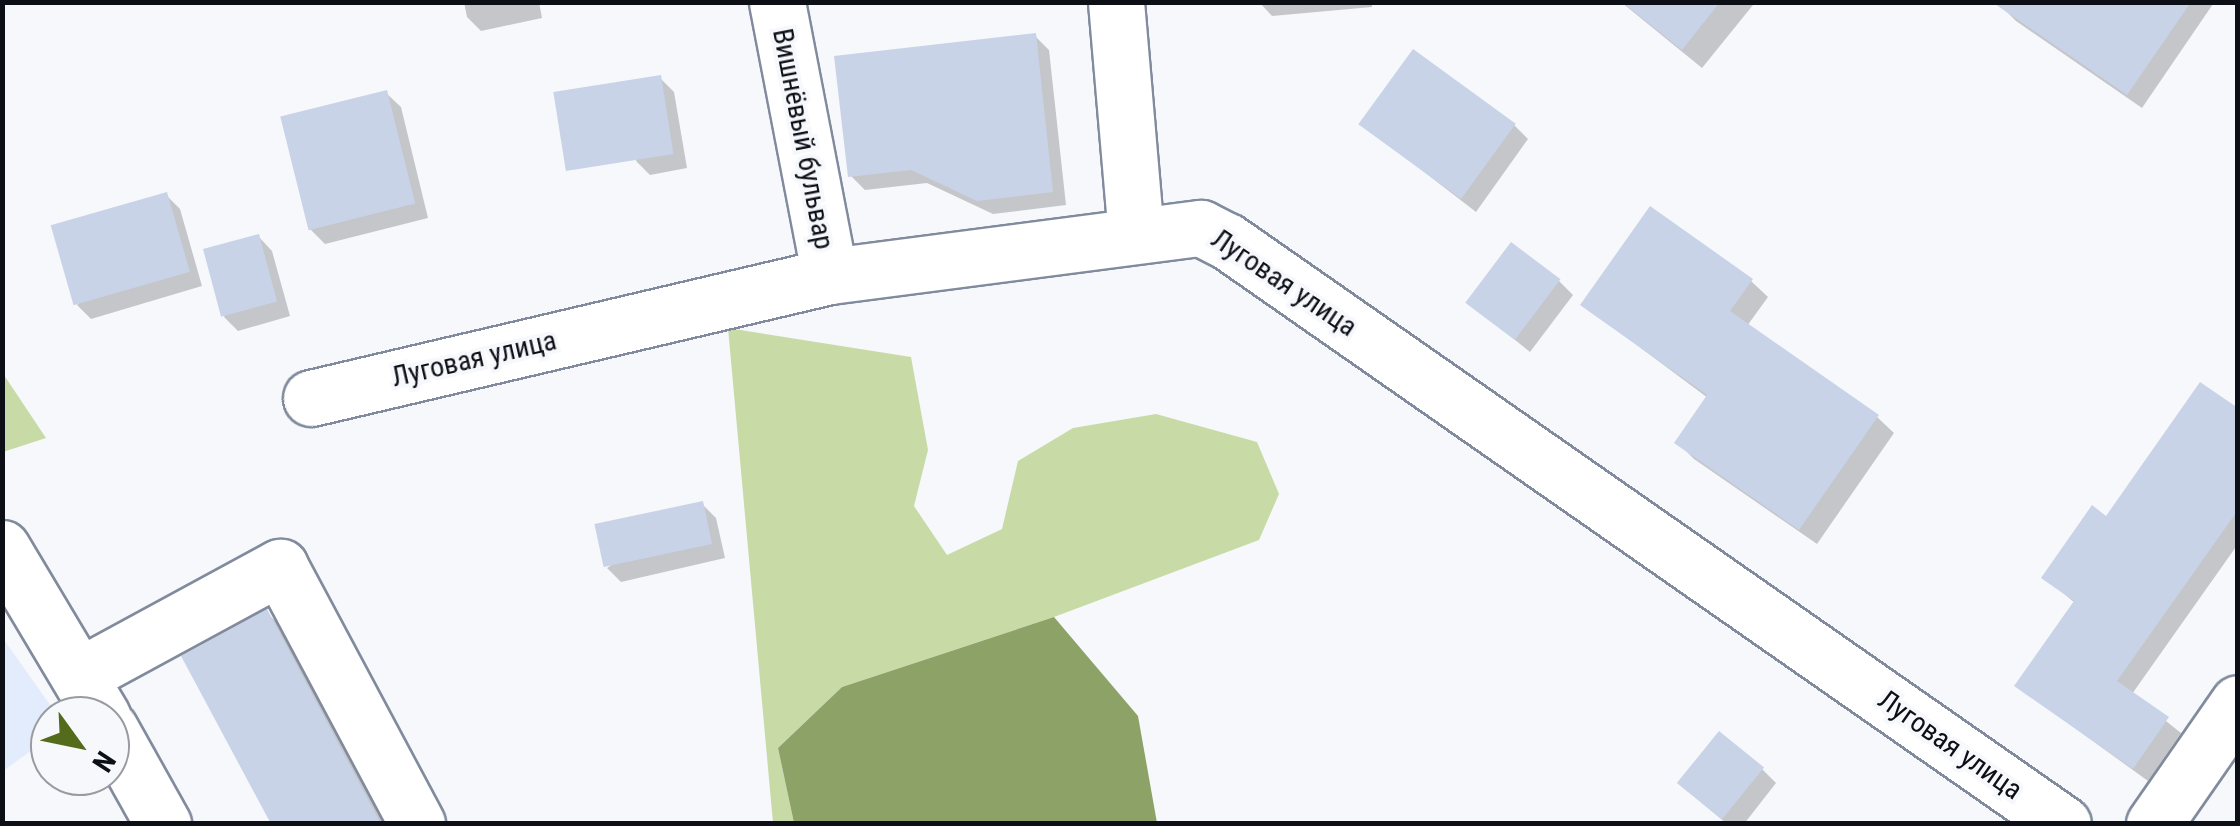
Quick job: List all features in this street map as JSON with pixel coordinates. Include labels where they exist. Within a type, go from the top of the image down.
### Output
[{"type":"street","name":"Вишнёвый бульвар","points":[[777,2],[830,276]]},
{"type":"street","points":[[1116,2],[1136,234]]},
{"type":"street","name":"Луговая улица","points":[[311,398],[830,276],[1201,228],[1227,241],[2063,824]]},
{"type":"street","points":[[2,548],[91,696],[280,567],[417,824]]},
{"type":"street","points":[[2154,824],[2238,702]]},
{"type":"street","points":[[130,765],[163,824]]},
{"type":"shaded area","points":[[728,328],[911,357],[928,450],[914,506],[947,555],[1002,529],[1018,461],[1073,428],[1156,414],[1257,442],[1279,494],[1259,540],[1054,617],[842,687],[778,748],[794,823],[773,823]]},
{"type":"shaded area","points":[[2,372],[46,438],[3,452],[2,452]]},
{"type":"shaded area","points":[[1054,617],[1138,716],[1157,823],[794,823],[778,748],[842,687]]},
{"type":"shaded area","points":[[2,637],[44,696],[30,696],[30,751],[3,771]]},
{"type":"building","points":[[1622,2],[1720,2],[1682,50]]},
{"type":"building","points":[[1992,2],[2191,2],[2127,95]]},
{"type":"building","points":[[1036,33],[1053,192],[977,201],[911,170],[848,177],[834,56]]},
{"type":"building","points":[[1413,49],[1516,124],[1461,199],[1358,124]]},
{"type":"building","points":[[661,75],[674,154],[566,171],[553,92]]},
{"type":"building","points":[[387,90],[415,204],[309,230],[280,117]]},
{"type":"building","points":[[167,192],[190,272],[74,305],[51,225]]},
{"type":"building","points":[[1650,206],[1753,279],[1730,311],[1879,415],[1799,530],[1674,443],[1707,395],[1580,305]]},
{"type":"building","points":[[259,234],[277,302],[221,317],[203,249]]},
{"type":"building","points":[[1511,242],[1561,279],[1515,340],[1465,303]]},
{"type":"building","points":[[2200,382],[2238,408],[2238,510],[2117,681],[2169,717],[2133,769],[2014,686],[2074,601],[2041,578],[2092,505],[2106,516]]},
{"type":"building","points":[[703,501],[712,544],[604,567],[594,524]]},
{"type":"building","points":[[267,609],[381,824],[271,824],[181,656]]},
{"type":"building","points":[[1719,731],[1764,768],[1722,820],[1677,783]]}]
